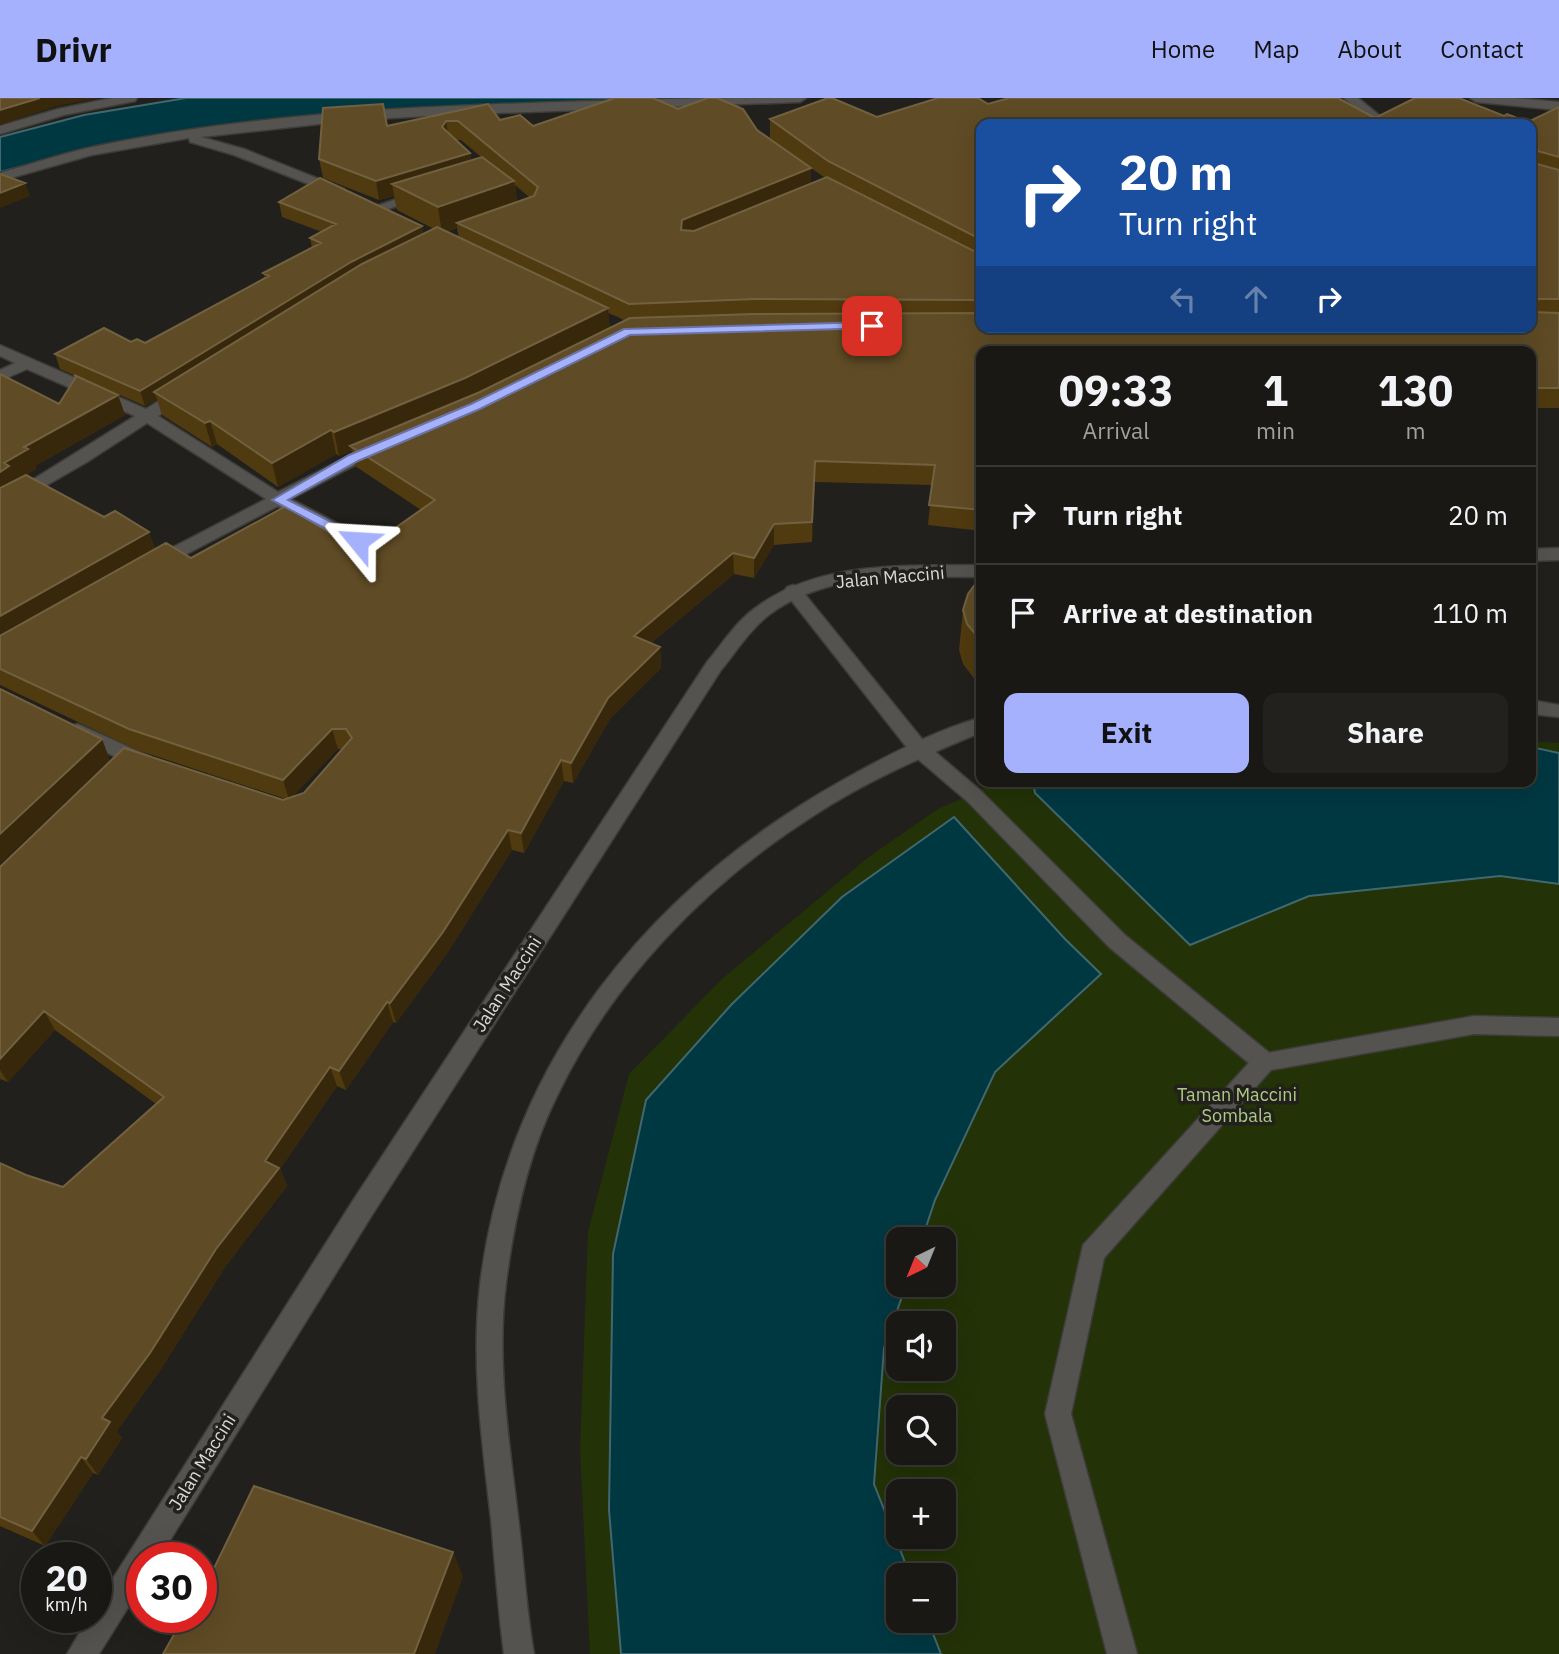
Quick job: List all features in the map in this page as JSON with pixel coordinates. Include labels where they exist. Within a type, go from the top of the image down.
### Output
[{"type":"street","points":[[0,130],[62,112],[131,98]]},
{"type":"street","points":[[0,177],[90,152],[187,136],[349,117],[800,98]]},
{"type":"street","points":[[1351,98],[1378,119]]},
{"type":"street","points":[[1476,98],[1559,106]]},
{"type":"street","points":[[730,100],[746,117]]},
{"type":"street","points":[[187,136],[239,152],[401,219]]},
{"type":"street","points":[[368,204],[439,189]]},
{"type":"street","points":[[0,350],[146,415],[279,500],[358,541]]},
{"type":"street","points":[[0,376],[27,363]]},
{"type":"street","points":[[0,507],[81,459],[191,387]]},
{"type":"street","points":[[147,568],[279,500],[353,458],[393,440]]},
{"type":"street","points":[[1536,555],[1559,554]]},
{"type":"street","name":"Jalan Maccini","points":[[82,1654],[457,1060],[714,666],[762,611],[793,591],[847,577],[976,571]]},
{"type":"street","points":[[793,591],[919,749],[974,796],[1117,941],[1264,1062]]},
{"type":"street","points":[[1536,708],[1557,711]]},
{"type":"street","points":[[64,725],[124,762],[166,769]]},
{"type":"street","points":[[519,1654],[493,1434],[489,1336],[493,1281],[503,1224],[518,1164],[541,1104],[569,1045],[604,993],[641,948],[720,874],[793,820],[860,780],[919,749],[976,726]]},
{"type":"street","points":[[1122,1654],[1058,1415],[1092,1253],[1264,1062],[1474,1026],[1559,1027]]},
{"type":"green space","name":"Taman Maccini Sombala","points":[[1536,741],[1559,743],[1559,1654],[590,1654],[580,1450],[588,1232],[629,1074],[722,979],[870,856],[938,809],[987,787],[1536,787]]},
{"type":"water","points":[[186,98],[725,98],[351,111],[86,149],[0,172],[0,137],[84,115]]},
{"type":"water","points":[[1536,748],[1559,753],[1559,884],[1500,876],[1309,896],[1190,945],[1035,793],[1034,787],[1536,787]]},
{"type":"water","points":[[954,817],[1065,939],[1101,974],[995,1072],[935,1200],[926,1227],[886,1227],[886,1297],[902,1297],[897,1311],[886,1311],[886,1342],[874,1484],[886,1514],[886,1549],[900,1549],[905,1563],[886,1563],[886,1633],[933,1633],[941,1654],[621,1654],[609,1510],[613,1254],[646,1100],[731,1005],[842,897]]},
{"type":"building","points":[[0,98],[40,98],[0,110]]},
{"type":"building","points":[[615,98],[653,98],[678,109],[708,98],[717,98],[743,109],[757,130],[811,168],[682,220],[681,230],[694,231],[827,177],[976,252],[976,300],[755,299],[629,304],[457,223],[534,196],[538,187],[458,121],[446,121],[442,127],[470,153],[376,181],[319,159],[323,108],[383,104],[387,126],[488,104],[500,120],[520,115],[533,126]]},
{"type":"building","points":[[828,98],[877,117],[938,98],[978,98],[988,104],[1009,98],[1338,98],[1375,118],[1415,98],[1459,98],[1504,116],[1507,114],[1520,119],[976,119],[976,237],[828,161],[770,119]]},
{"type":"building","points":[[1559,107],[1559,157],[1536,152],[1534,119]]},
{"type":"building","points":[[482,157],[514,181],[438,207],[392,184]]},
{"type":"building","points":[[1536,158],[1537,164],[1559,170],[1559,299],[1538,299],[1536,305]]},
{"type":"building","points":[[0,174],[25,183],[0,193]]},
{"type":"building","points":[[320,178],[422,226],[351,262],[140,391],[55,354],[104,328],[131,342],[137,339],[145,343],[269,276],[263,273],[321,243],[310,238],[336,224],[279,202]]},
{"type":"building","points":[[437,227],[608,308],[465,378],[334,432],[331,430],[272,463],[210,421],[205,423],[154,392],[362,264]]},
{"type":"building","points":[[1536,312],[1559,313],[1559,388],[1536,388],[1536,346],[976,346],[976,509],[929,505],[935,465],[815,461],[812,522],[774,524],[754,558],[733,553],[634,636],[660,647],[608,698],[571,763],[561,760],[521,833],[508,830],[443,932],[390,1003],[387,1002],[339,1071],[330,1067],[265,1161],[279,1168],[216,1249],[150,1353],[102,1418],[110,1422],[86,1459],[81,1457],[32,1531],[0,1517],[0,1163],[63,1187],[164,1097],[44,1011],[0,1059],[0,867],[124,748],[283,800],[304,793],[352,738],[346,729],[332,729],[283,780],[129,729],[0,669],[0,636],[166,543],[191,558],[286,506],[361,552],[435,500],[350,446],[480,392],[630,318],[755,314],[976,313],[976,333],[1536,333]]},
{"type":"building","points":[[0,374],[59,404],[76,377],[74,375],[118,395],[24,447],[28,449],[4,463],[9,466],[0,472]]},
{"type":"building","points":[[26,475],[104,517],[115,511],[149,532],[0,616],[0,488]]},
{"type":"building","points":[[976,583],[976,635],[967,624],[963,610],[968,594]]},
{"type":"building","points":[[0,689],[102,739],[0,834]]},
{"type":"building","points":[[254,1486],[453,1552],[414,1654],[163,1654],[175,1633],[217,1633],[217,1562]]},
{"type":"route","points":[[358,541],[279,500],[353,458],[476,407],[628,331],[755,326],[872,326]]}]
